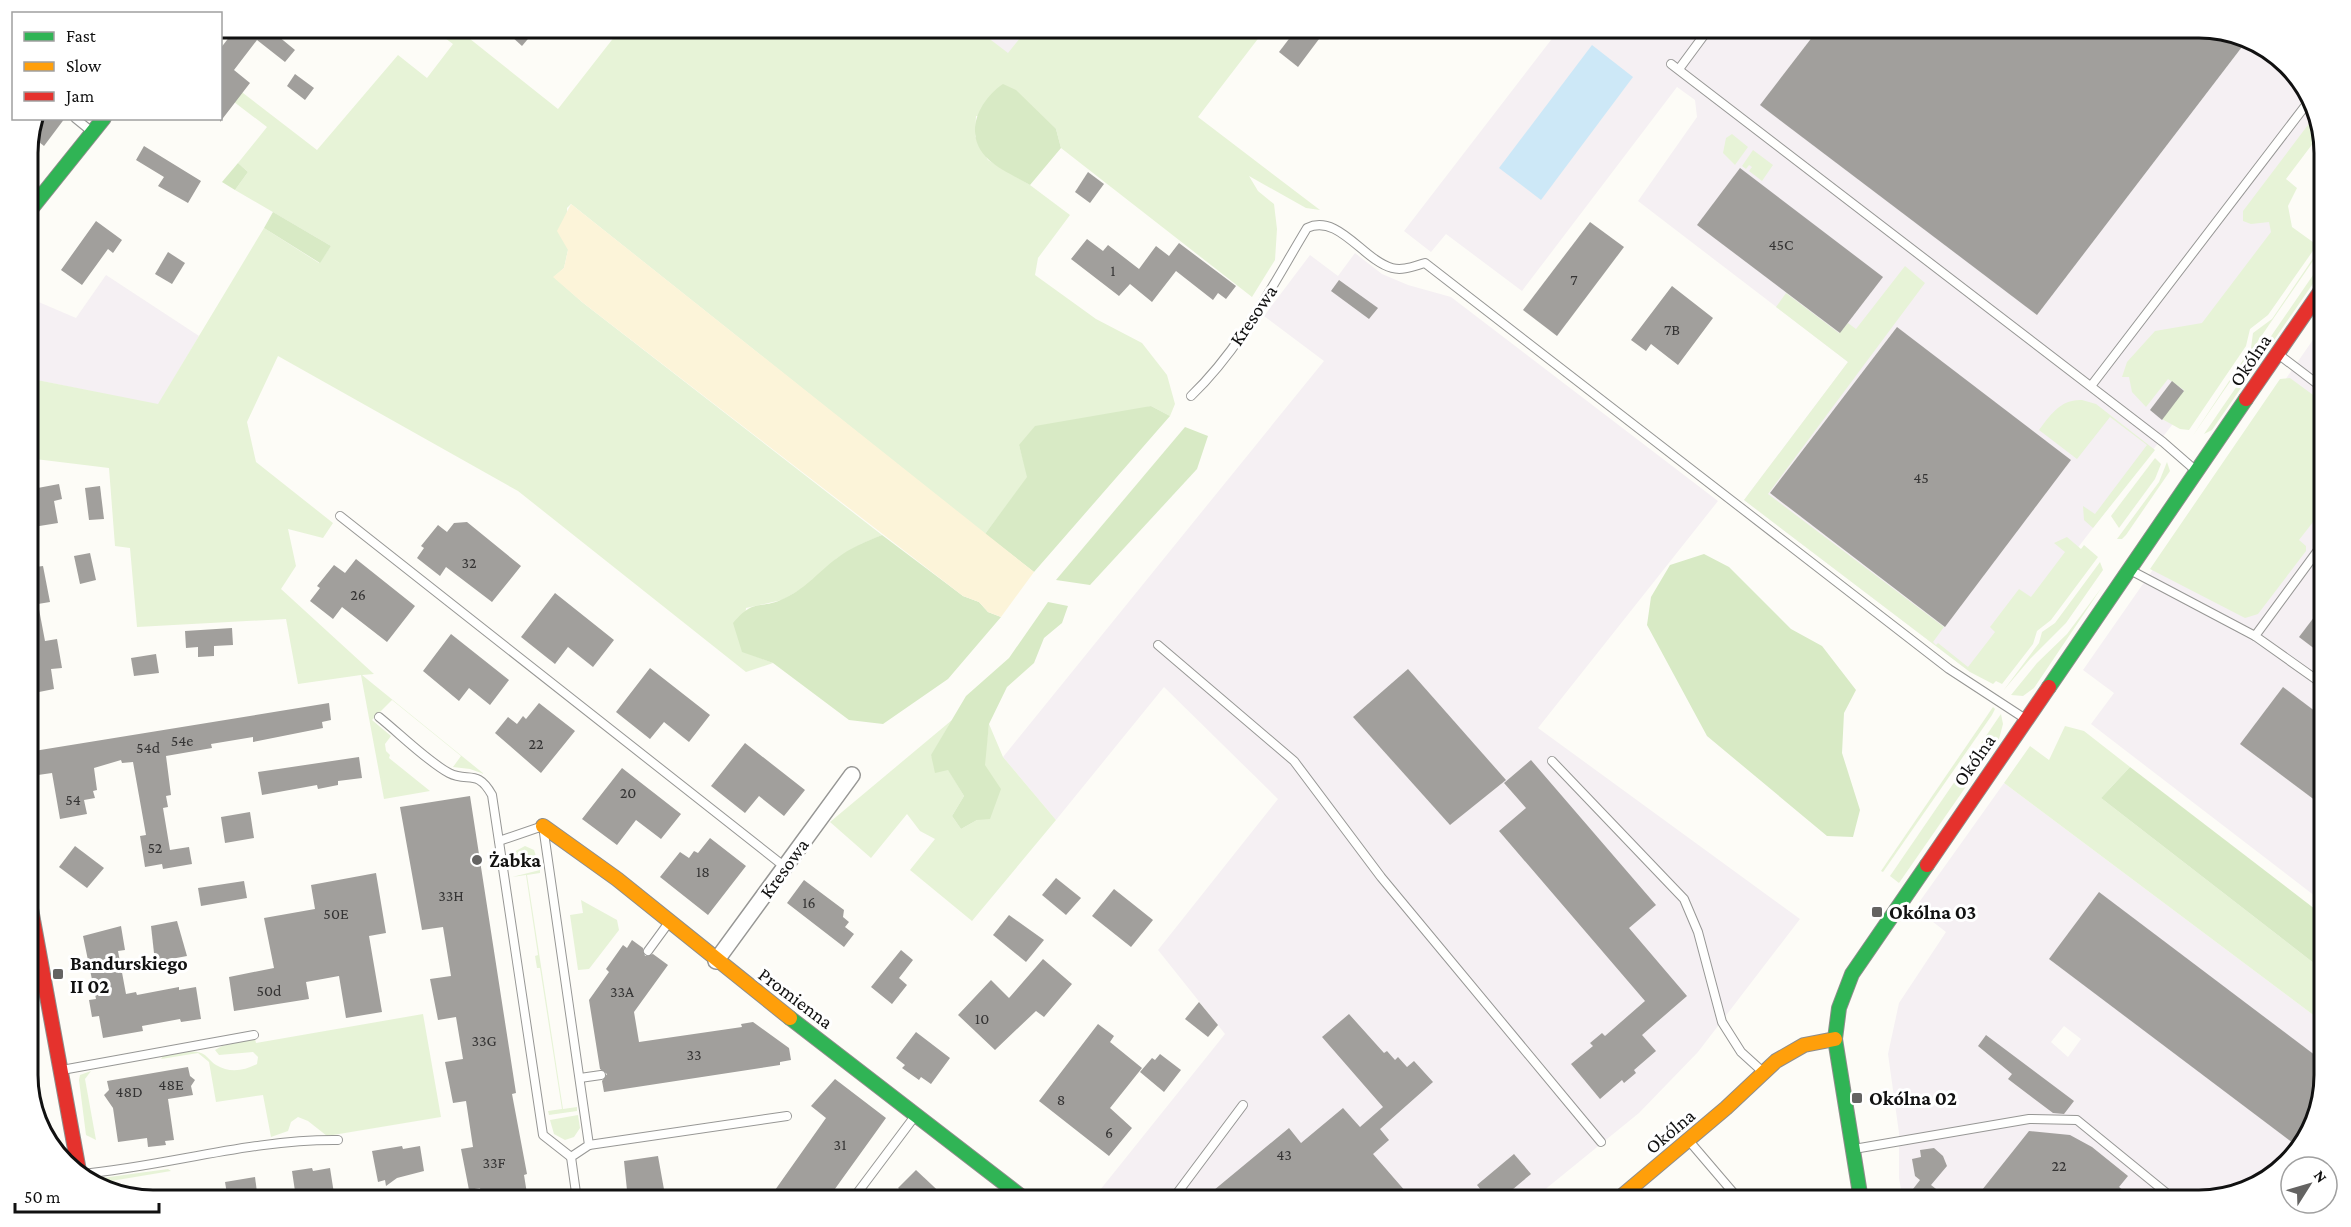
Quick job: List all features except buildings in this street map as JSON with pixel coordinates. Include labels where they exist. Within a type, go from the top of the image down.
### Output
[{"type":"street","points":[[38,200],[102,120]]},
{"type":"street","name":"Okólna","points":[[1633,1190],[1764,1073],[1797,1047],[1834,1040],[1842,998],[1855,967],[2198,472],[2313,301]]},
{"type":"street","name":"Kresowa","points":[[716,961],[852,775]]},
{"type":"street","name":"Promienna","points":[[543,826],[617,879],[716,961],[1013,1190]]},
{"type":"street","points":[[38,955],[78,1162]]},
{"type":"street","points":[[1834,1040],[1859,1190]]},
{"type":"lane","points":[[1679,69],[1702,38]]},
{"type":"lane","points":[[1671,64],[2091,386],[2198,472]]},
{"type":"lane","points":[[2091,386],[2304,108]]},
{"type":"lane","points":[[78,120],[93,132]]},
{"type":"lane","name":"Kresowa","points":[[1191,396],[1209,380],[1266,301],[1307,228],[1315,224],[1328,225],[1381,264],[1404,269],[1425,263],[1949,669],[2026,719]]},
{"type":"lane","points":[[2277,353],[2313,381]]},
{"type":"lane","points":[[340,516],[785,867]]},
{"type":"lane","points":[[2255,636],[2313,556]]},
{"type":"lane","points":[[2129,570],[2255,636],[2314,678]]},
{"type":"lane","points":[[1158,645],[1294,761],[1381,877],[1601,1142]]},
{"type":"lane","points":[[379,717],[448,773],[474,777],[485,784],[494,805],[543,1135],[571,1157],[576,1190]]},
{"type":"lane","points":[[1552,761],[1684,899],[1698,932],[1722,1022],[1741,1052],[1764,1073]]},
{"type":"lane","points":[[500,841],[543,826],[589,1145]]},
{"type":"lane","points":[[648,951],[670,922]]},
{"type":"lane","points":[[60,1071],[254,1035]]},
{"type":"lane","points":[[580,1078],[601,1075]]},
{"type":"lane","points":[[1179,1190],[1243,1105]]},
{"type":"lane","points":[[859,1190],[916,1114]]},
{"type":"lane","points":[[571,1157],[589,1145],[787,1116]]},
{"type":"lane","points":[[1852,1150],[2029,1119],[2077,1120],[2163,1190]]},
{"type":"lane","points":[[91,1171],[118,1170],[302,1140],[338,1140]]},
{"type":"lane","points":[[1689,1141],[1731,1190]]},
{"type":"shaded area","points":[[988,38],[1020,38],[1008,54]]},
{"type":"shaded area","points":[[1553,38],[2213,38],[2249,49],[2274,66],[2285,77],[2302,102],[2311,132],[2258,202],[2288,227],[2172,425],[2040,597],[1997,631],[1970,672],[1744,500],[1848,362],[1638,201],[1697,117],[1695,100],[1677,87],[1522,291],[1446,234],[1431,252],[1404,231]]},
{"type":"shaded area","points":[[1355,253],[1382,274],[1408,285],[1451,297],[1718,501],[1538,728],[1800,919],[1698,1052],[1639,1113],[1544,1190],[1100,1190],[1225,1034],[1158,950],[1278,799],[1164,687],[1056,820],[1003,757],[1324,361],[1264,316],[1310,255],[1338,276]]},
{"type":"shaded area","points":[[106,275],[199,336],[158,405],[38,380],[38,302],[76,318]]},
{"type":"shaded area","points":[[2313,339],[2314,895],[2091,724],[2114,693],[2083,670]]},
{"type":"shaded area","points":[[2004,783],[2314,1015],[2314,1074],[2310,1104],[2294,1138],[2274,1161],[2249,1178],[2228,1186],[2198,1190],[1901,1190],[1899,1133],[1888,1054],[1899,1003],[1946,932],[1915,908]],"holes":[[[2064,1026],[2081,1039],[2068,1057],[2051,1042]]]},
{"type":"green space","points":[[445,38],[469,38],[558,109],[613,38],[988,38],[1008,53],[1020,38],[1259,38],[1198,117],[1320,210],[1306,208],[1249,176],[1258,191],[1274,204],[1277,229],[1275,260],[1252,297],[1061,148],[1056,129],[976,116],[975,136],[988,160],[1030,185],[1070,215],[1038,258],[1035,275],[1096,319],[1142,343],[1167,375],[1175,404],[1170,416],[1151,406],[1019,445],[1028,477],[985,534],[571,204],[567,208],[568,250],[564,268],[554,277],[582,302],[882,535],[837,558],[810,584],[782,600],[746,608],[742,651],[773,663],[746,672],[518,491],[278,356],[247,422],[256,462],[333,523],[323,538],[288,529],[296,566],[281,589],[374,674],[362,675],[484,774],[453,767],[461,756],[392,700],[372,720],[391,736],[385,744],[389,758],[430,791],[384,799],[361,675],[298,684],[286,619],[137,627],[130,548],[115,546],[109,468],[38,459],[38,380],[158,404],[264,228],[319,263],[331,246],[235,190],[248,172],[238,163],[267,127],[222,93],[222,77],[317,150],[398,55],[427,78],[453,44]]},
{"type":"green space","points":[[1003,84],[1016,90],[1056,129],[1061,148],[1030,185],[989,160],[981,151],[976,140],[975,130],[980,109],[994,91]]},
{"type":"green space","points":[[2309,123],[2313,144],[2286,179],[2297,188],[2288,206],[2292,227],[2313,242],[2313,251],[2268,315],[2250,329],[2246,346],[2189,430],[2180,429],[2162,419],[2184,390],[2168,379],[2146,407],[2132,392],[2129,377],[2122,377],[2127,362],[2155,331],[2202,323],[2271,232],[2269,222],[2251,224],[2243,221],[2243,211]]},
{"type":"green space","points":[[1732,134],[1748,147],[1735,165],[1723,153],[1726,138]]},
{"type":"green space","points":[[1753,150],[1773,165],[1762,181],[1749,171],[1752,167],[1749,165],[1746,169],[1742,166]]},
{"type":"green space","points":[[238,163],[248,172],[235,190],[222,182]]},
{"type":"green space","points":[[273,212],[331,246],[320,263],[264,228]]},
{"type":"green space","points":[[2313,258],[2313,261],[2192,437],[2251,348],[2253,333],[2272,319]]},
{"type":"green space","points":[[1905,266],[1925,283],[1768,494],[1944,627],[1933,642],[1936,645],[1938,643],[1968,667],[1995,632],[1990,627],[2019,589],[2031,597],[2065,552],[2054,543],[2067,537],[2081,549],[2084,545],[2098,557],[2051,620],[2037,631],[2033,644],[2002,684],[1996,681],[1993,684],[1970,672],[1744,500],[1848,362],[1776,307],[1786,293],[1839,333],[1848,323],[1856,329]]},
{"type":"green space","points":[[2313,275],[2313,283],[2212,430],[2204,434]]},
{"type":"green space","points":[[2290,378],[2313,395],[2313,522],[2299,540],[2306,546],[2306,551],[2258,614],[2245,618],[2150,569],[2280,379]]},
{"type":"green space","points":[[2082,400],[2096,404],[2155,450],[2093,528],[2084,520],[2083,506],[2095,514],[2147,445],[2110,417],[2077,459],[2039,430],[2052,413],[2062,405]]},
{"type":"green space","points":[[1151,406],[1170,416],[1034,572],[985,534],[1027,477],[1019,445],[1035,426]]},
{"type":"green space","points":[[1185,427],[1208,436],[1197,469],[1090,585],[1056,580]]},
{"type":"green space","points":[[2155,458],[2161,464],[2155,479],[2119,528],[2111,516]]},
{"type":"green space","points":[[2167,462],[2170,471],[2126,535],[2122,539],[2117,539],[2159,482]]},
{"type":"green space","points":[[882,535],[963,596],[979,602],[988,612],[1001,617],[948,679],[883,724],[849,720],[773,663],[742,652],[733,623],[753,607],[777,602],[793,593],[842,554]]},
{"type":"green space","points":[[1704,554],[1729,567],[1791,629],[1822,646],[1856,690],[1844,713],[1842,753],[1860,810],[1853,837],[1827,836],[1707,736],[1647,625],[1651,597],[1670,565]]},
{"type":"green space","points":[[2100,562],[2103,570],[2066,623],[2030,659],[2003,691],[2039,643],[2042,632],[2055,623]]},
{"type":"green space","points":[[2102,587],[2034,688],[2023,696],[2011,695],[2037,663],[2067,634]]},
{"type":"green space","points":[[1048,602],[1068,606],[1062,623],[1044,638],[1034,663],[1007,687],[989,724],[985,765],[1001,789],[990,819],[977,820],[961,829],[952,816],[964,796],[948,770],[935,773],[931,755],[966,696],[1009,658]]},
{"type":"green space","points":[[1993,707],[1995,709],[1992,715],[1883,872],[1881,871]]},
{"type":"green space","points":[[2001,714],[2003,724],[1999,739],[1899,883],[1890,876]]},
{"type":"green space","points":[[952,720],[931,756],[948,769],[964,796],[952,816],[961,829],[977,820],[989,724],[1003,757],[1056,820],[972,921],[910,870],[935,839],[920,831],[907,814],[871,858],[830,822]]},
{"type":"green space","points":[[2065,726],[2084,731],[2130,767],[2101,798],[2314,963],[2314,1015],[2004,783],[2030,746],[2049,760]]},
{"type":"green space","points":[[2130,767],[2314,908],[2314,963],[2101,798]]},
{"type":"green space","points":[[525,846],[534,850],[538,862],[511,867],[512,853]]},
{"type":"green space","points":[[540,870],[540,873],[527,875],[563,1109],[577,1107],[577,1111],[549,1115],[548,1111],[562,1109],[540,968],[537,968],[535,956],[538,955],[526,875],[512,877]]},
{"type":"green space","points":[[581,900],[617,920],[619,930],[589,969],[578,970],[570,915],[583,913]]},
{"type":"green space","points":[[423,1014],[441,1117],[327,1136],[308,1121],[298,1117],[291,1122],[288,1131],[271,1137],[263,1095],[216,1102],[209,1062],[198,1053],[161,1059],[163,1056],[177,1053],[197,1052],[221,1068],[242,1070],[257,1064],[258,1057],[253,1052],[219,1055],[215,1050],[222,1046],[255,1039],[256,1043]]},
{"type":"green space","points":[[91,1071],[85,1079],[96,1140],[86,1135],[79,1080],[80,1075]]},
{"type":"green space","points":[[578,1115],[580,1128],[574,1137],[565,1140],[554,1134],[550,1120]]},
{"type":"green space","points":[[168,1169],[171,1171],[110,1181],[102,1178]]},
{"type":"sand","points":[[571,204],[1034,572],[1001,617],[988,612],[979,602],[963,596],[582,302],[553,277],[564,268],[568,250],[557,231]]},
{"type":"water","points":[[1592,45],[1633,77],[1541,200],[1499,168]]},
{"type":"traffic: fast","points":[[38,200],[102,120]]},
{"type":"traffic: fast","points":[[2049,687],[2246,399]]},
{"type":"traffic: fast","points":[[1859,1190],[1835,1039],[1839,1008],[1852,974],[1927,865]]},
{"type":"traffic: fast","points":[[790,1018],[1013,1190]]},
{"type":"traffic: slow","points":[[543,826],[617,879],[790,1018]]},
{"type":"traffic: slow","points":[[1629,1190],[1726,1108],[1776,1061],[1804,1045],[1835,1039]]},
{"type":"traffic: jam","points":[[2246,399],[2313,302]]},
{"type":"traffic: jam","points":[[1927,865],[2049,687]]},
{"type":"traffic: jam","points":[[38,947],[77,1161]]},
{"type":"place","name":"Żabka","points":[[477,860]]},
{"type":"place","name":"Okólna 03","points":[[1877,912]]},
{"type":"place","name":"Bandurskiego II 02","points":[[58,974]]},
{"type":"place","name":"Okólna 02","points":[[1857,1098]]}]
